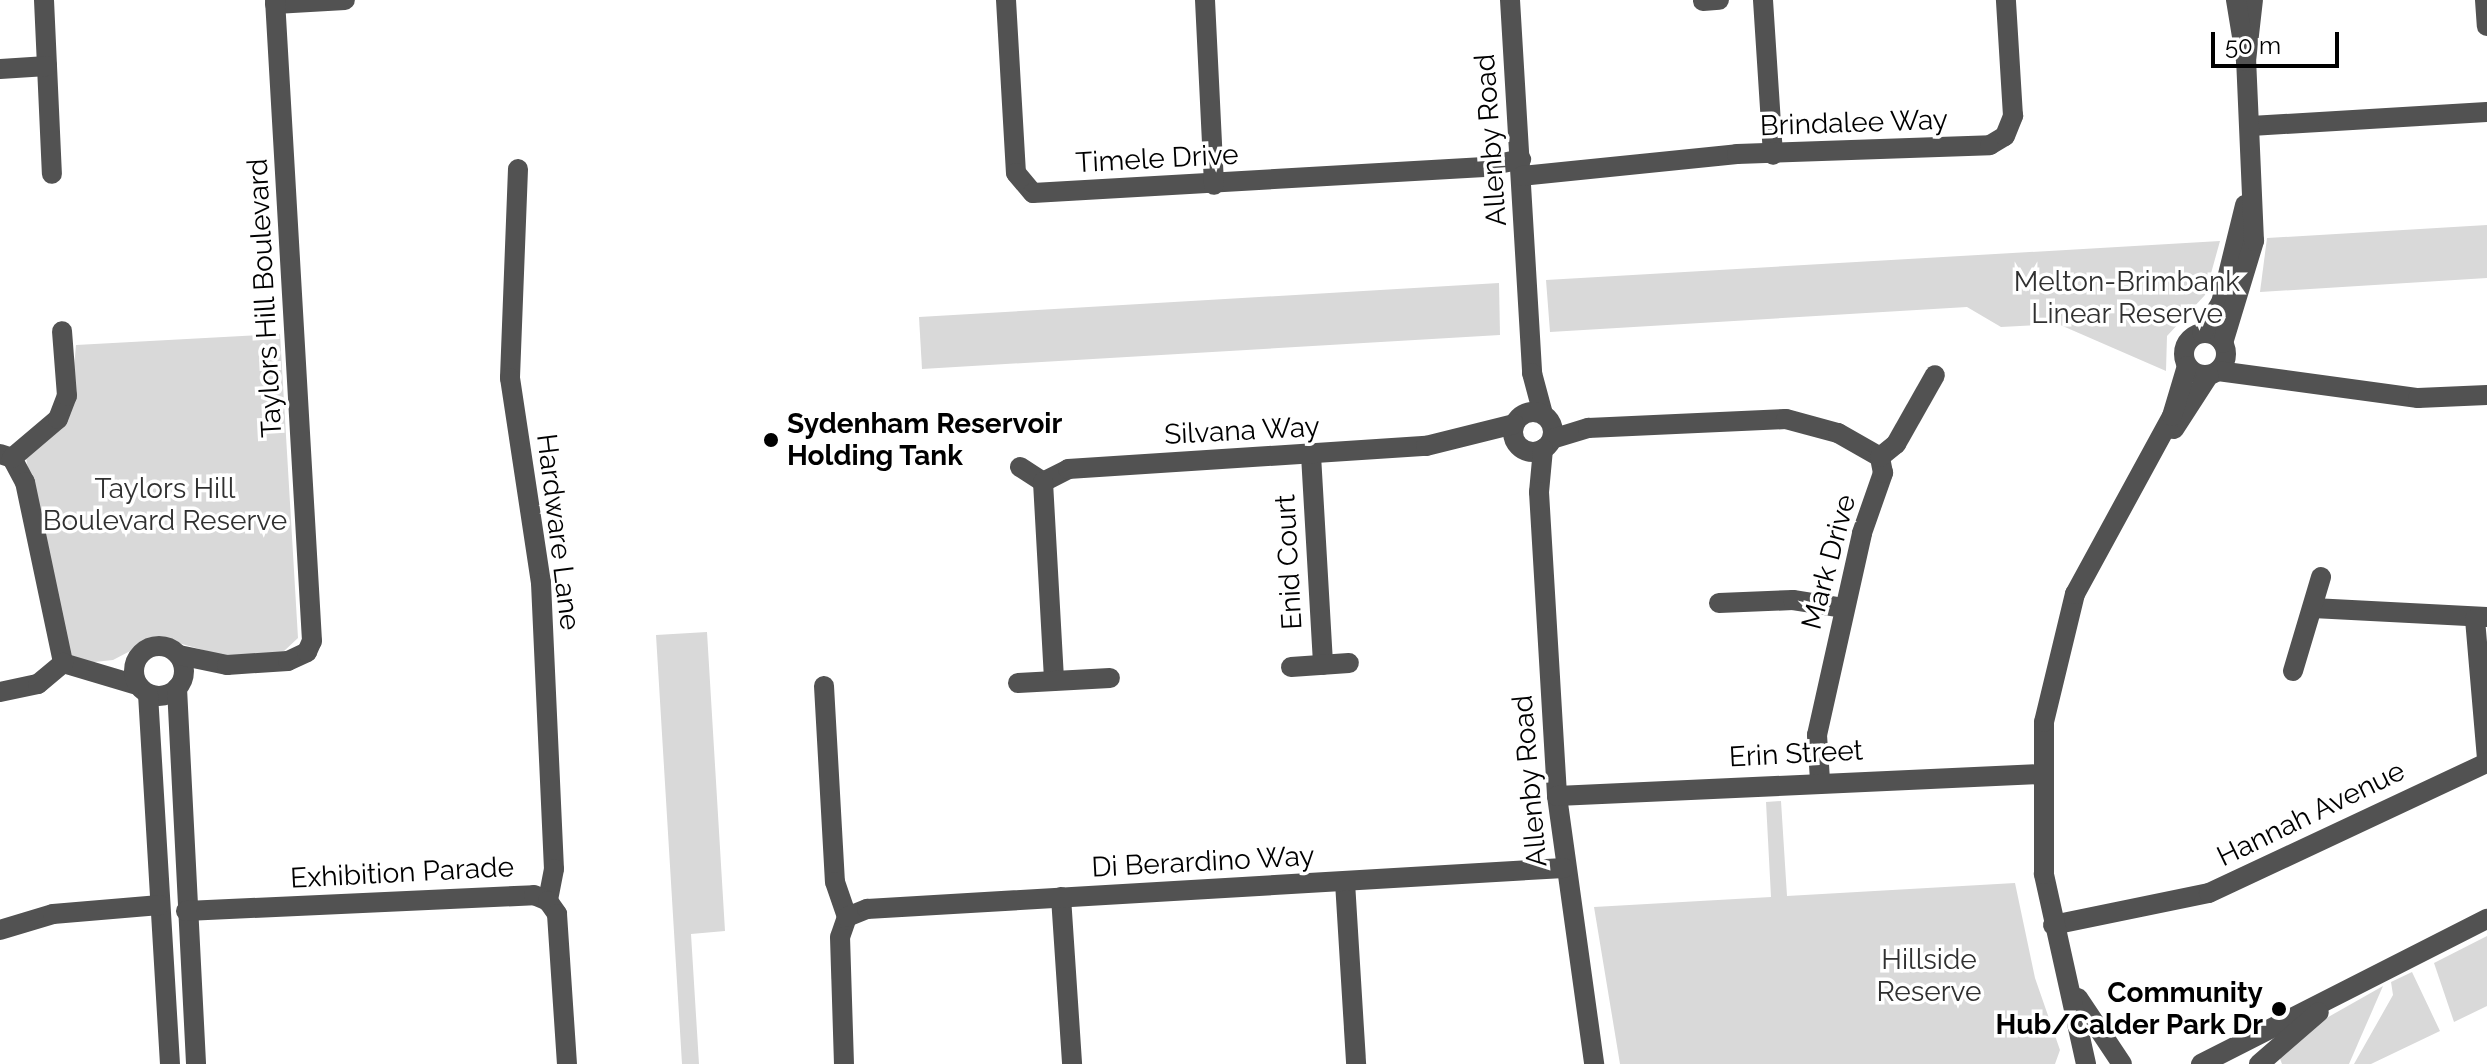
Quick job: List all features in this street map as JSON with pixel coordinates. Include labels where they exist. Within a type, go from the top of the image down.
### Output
[{"type":"street","points":[[44,0],[52,174]]},
{"type":"street","points":[[275,2],[345,0]]},
{"type":"street","name":"Timele Drive","points":[[1006,0],[1016,173],[1025,189],[1214,185],[1484,167],[1522,168]]},
{"type":"street","points":[[1205,0],[1214,185]]},
{"type":"street","name":"Allenby Road","points":[[1510,0],[1557,796],[1564,868],[1594,1064]]},
{"type":"street","points":[[1763,0],[1773,155]]},
{"type":"street","name":"Brindalee Way","points":[[1522,168],[1999,142],[2013,116],[2006,0]]},
{"type":"street","points":[[2144,467],[2219,362],[2254,241],[2251,126],[2246,61],[2236,0]]},
{"type":"street","points":[[2246,61],[2253,0]]},
{"type":"street","points":[[2485,0],[2487,26]]},
{"type":"street","name":"Taylors Hill Boulevard","points":[[135,662],[151,647],[227,665],[298,660],[312,641],[275,2]]},
{"type":"street","points":[[0,69],[47,66]]},
{"type":"street","points":[[2251,126],[2487,112]]},
{"type":"street","name":"Hardware Lane","points":[[518,169],[508,346],[541,583],[554,869],[548,901]]},
{"type":"street","points":[[2086,1064],[2070,985],[2054,931],[2039,774],[2054,659],[2075,594],[2144,467],[2187,366],[2184,348],[2202,333],[2225,291],[2253,174]]},
{"type":"street","points":[[62,331],[67,396],[58,419],[6,456],[25,482],[63,663]]},
{"type":"street","points":[[2202,333],[2219,362]]},
{"type":"street","points":[[2187,366],[2219,362],[2263,374],[2418,398],[2487,395]]},
{"type":"street","points":[[1880,457],[1896,444],[1935,375]]},
{"type":"street","name":"Silvana Way","points":[[1043,482],[1068,469],[1311,455],[1588,428],[1786,419],[1838,433],[1880,457]]},
{"type":"street","name":"Enid Court","points":[[1311,455],[1323,665]]},
{"type":"street","name":"Mark Drive","points":[[1820,780],[1817,735],[1844,608],[1883,473],[1880,457]]},
{"type":"street","points":[[1020,467],[1043,482],[1054,681]]},
{"type":"street","points":[[2293,671],[2321,577]]},
{"type":"street","points":[[1719,603],[1793,600],[1844,608]]},
{"type":"street","points":[[2313,608],[2481,618],[2487,761]]},
{"type":"street","points":[[179,655],[186,911],[196,1064]]},
{"type":"street","points":[[96,673],[135,662],[142,689],[170,1064]]},
{"type":"street","points":[[63,663],[142,689]]},
{"type":"street","points":[[0,692],[38,684],[63,663]]},
{"type":"street","name":"Enid Court","points":[[1291,667],[1349,663]]},
{"type":"street","name":"Taylors Hill Boulevard","points":[[142,689],[180,685],[227,665]]},
{"type":"street","points":[[1018,683],[1110,678]]},
{"type":"street","points":[[824,686],[835,882],[847,917],[840,937],[844,1064]]},
{"type":"street","name":"Hannah Avenue","points":[[2054,931],[2258,874],[2487,761]]},
{"type":"street","name":"Erin Street","points":[[1557,796],[1820,780],[2039,774]]},
{"type":"street","name":"Di Berardino Way","points":[[847,917],[867,909],[1564,868]]},
{"type":"street","points":[[1345,882],[1356,1064]]},
{"type":"street","name":"Exhibition Parade","points":[[186,911],[534,895],[548,901],[557,914],[567,1064]]},
{"type":"street","points":[[1061,897],[1072,1064]]},
{"type":"street","points":[[0,930],[53,914],[160,905]]},
{"type":"street","points":[[2201,1064],[2487,919]]},
{"type":"street","points":[[2070,985],[2122,1064]]},
{"type":"street","points":[[2259,1064],[2346,988]]},
{"type":"green space","name":"Melton-Brimbank Linear Reserve","points":[[2487,225],[2487,278],[2260,292],[2267,238]]},
{"type":"green space","name":"Melton-Brimbank Linear Reserve","points":[[2220,241],[2205,295],[2167,336],[2166,371],[2058,324],[2001,327],[1967,307],[1550,332],[1546,280]]},
{"type":"green space","points":[[1499,283],[1500,335],[922,369],[919,317]]},
{"type":"green space","name":"Taylors Hill Boulevard Reserve","points":[[280,334],[298,638],[283,652],[228,657],[157,637],[113,660],[76,664],[61,641],[26,458],[71,400],[76,345]]},
{"type":"green space","points":[[707,632],[725,931],[691,934],[699,1064],[682,1064],[656,635]]},
{"type":"green space","name":"Hillside Reserve","points":[[1781,801],[1787,896],[2015,883],[2035,978],[2060,1050],[2055,1064],[1620,1064],[1594,907],[1771,897],[1766,802]]},
{"type":"green space","points":[[2487,936],[2487,1006],[2454,1022],[2434,963]]},
{"type":"green space","points":[[2412,972],[2440,1031],[2371,1064],[2354,1064],[2393,995],[2391,982]]},
{"type":"green space","points":[[2383,986],[2349,1064],[2282,1064],[2279,1056],[2323,1020]]},
{"type":"place","name":"Sydenham Reservoir Holding Tank","points":[[771,440]]},
{"type":"place","name":"Community Hub/Calder Park Dr","points":[[2279,1009]]}]
